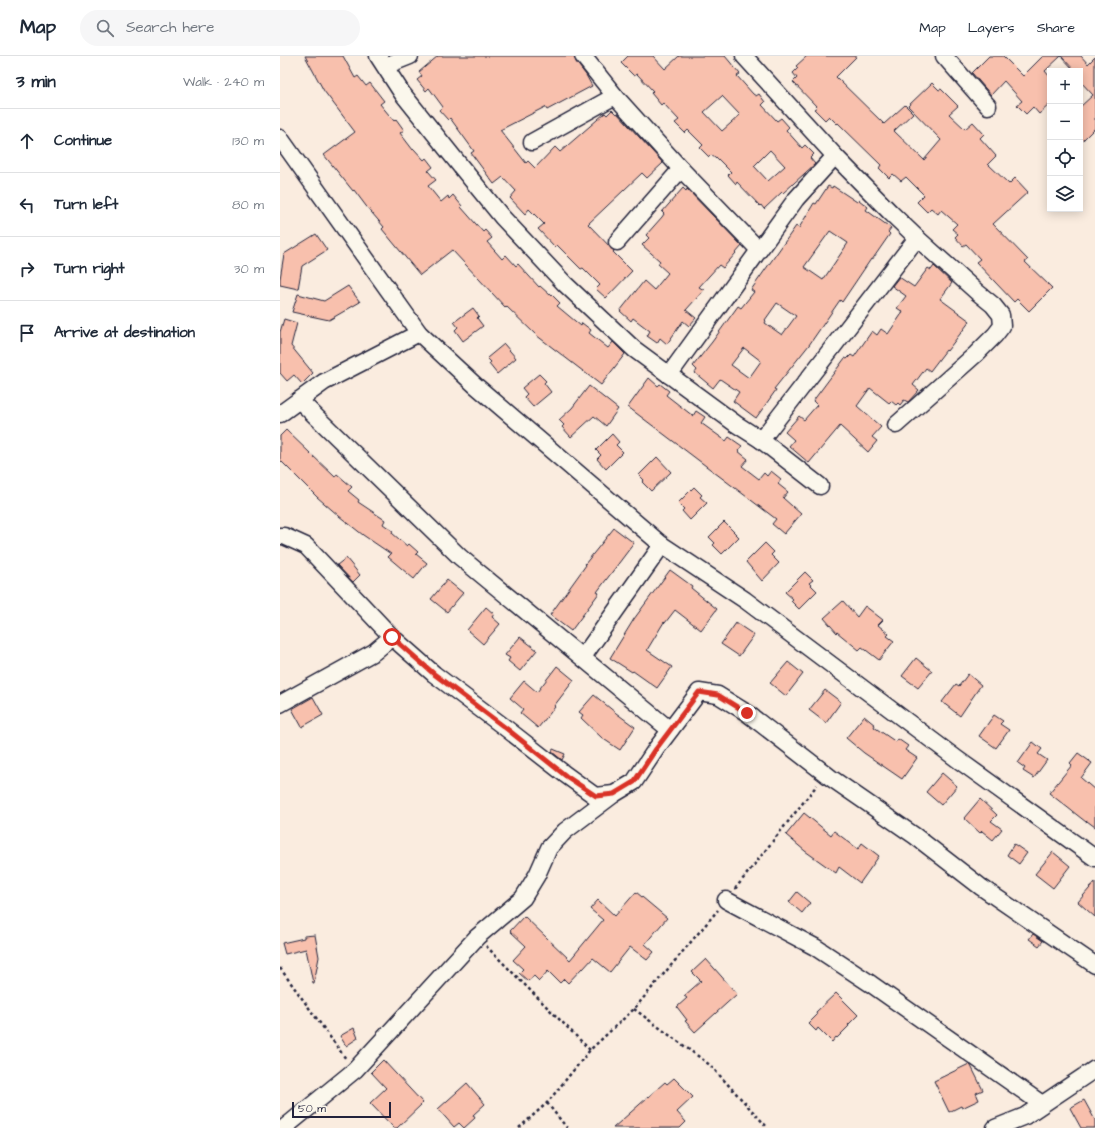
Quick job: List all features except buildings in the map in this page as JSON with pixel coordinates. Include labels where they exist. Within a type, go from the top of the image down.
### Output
[{"type":"street","points":[[410,56],[382,61],[402,92],[502,217],[565,284],[634,349],[736,424],[761,440],[820,486]]},
{"type":"street","points":[[583,56],[614,96],[681,169],[759,250]]},
{"type":"street","points":[[744,56],[835,156],[917,238],[993,305],[1001,315],[1002,326],[995,335],[976,354],[896,424]]},
{"type":"street","points":[[944,56],[988,106]]},
{"type":"street","points":[[532,142],[614,96]]},
{"type":"street","points":[[280,138],[419,333],[475,385],[662,545],[745,600],[957,759],[1095,858]]},
{"type":"street","points":[[669,375],[796,199],[835,156]]},
{"type":"street","points":[[617,242],[681,169]]},
{"type":"street","points":[[761,440],[917,238]]},
{"type":"street","points":[[280,414],[324,382],[419,333]]},
{"type":"street","points":[[300,400],[460,557],[670,730]]},
{"type":"street","points":[[280,536],[284,536],[306,546],[392,637],[434,674],[566,776],[596,796],[614,794]]},
{"type":"street","points":[[583,657],[662,545]]},
{"type":"street","points":[[280,704],[374,652],[392,637]]},
{"type":"street","points":[[284,1128],[355,1070],[477,937],[524,898],[537,875],[549,848],[565,831],[614,794],[634,782],[670,730],[699,692],[718,695],[747,713],[826,774],[916,836],[981,887],[1095,965]]},
{"type":"street","points":[[726,900],[815,947],[877,988],[1042,1104]]},
{"type":"street","points":[[995,1128],[1024,1116],[1095,1069]]},
{"type":"path","points":[[519,1128],[547,1103],[590,1050],[634,1009],[726,900],[826,774]]},
{"type":"path","points":[[477,937],[590,1050]]},
{"type":"path","points":[[280,968],[355,1070]]},
{"type":"path","points":[[634,1009],[710,1065],[768,1128]]},
{"type":"path","points":[[547,1103],[567,1128]]},
{"type":"route","points":[[392,637],[434,674],[566,776],[596,796],[614,794],[634,782],[656,749],[699,692],[718,695],[747,713]]}]
